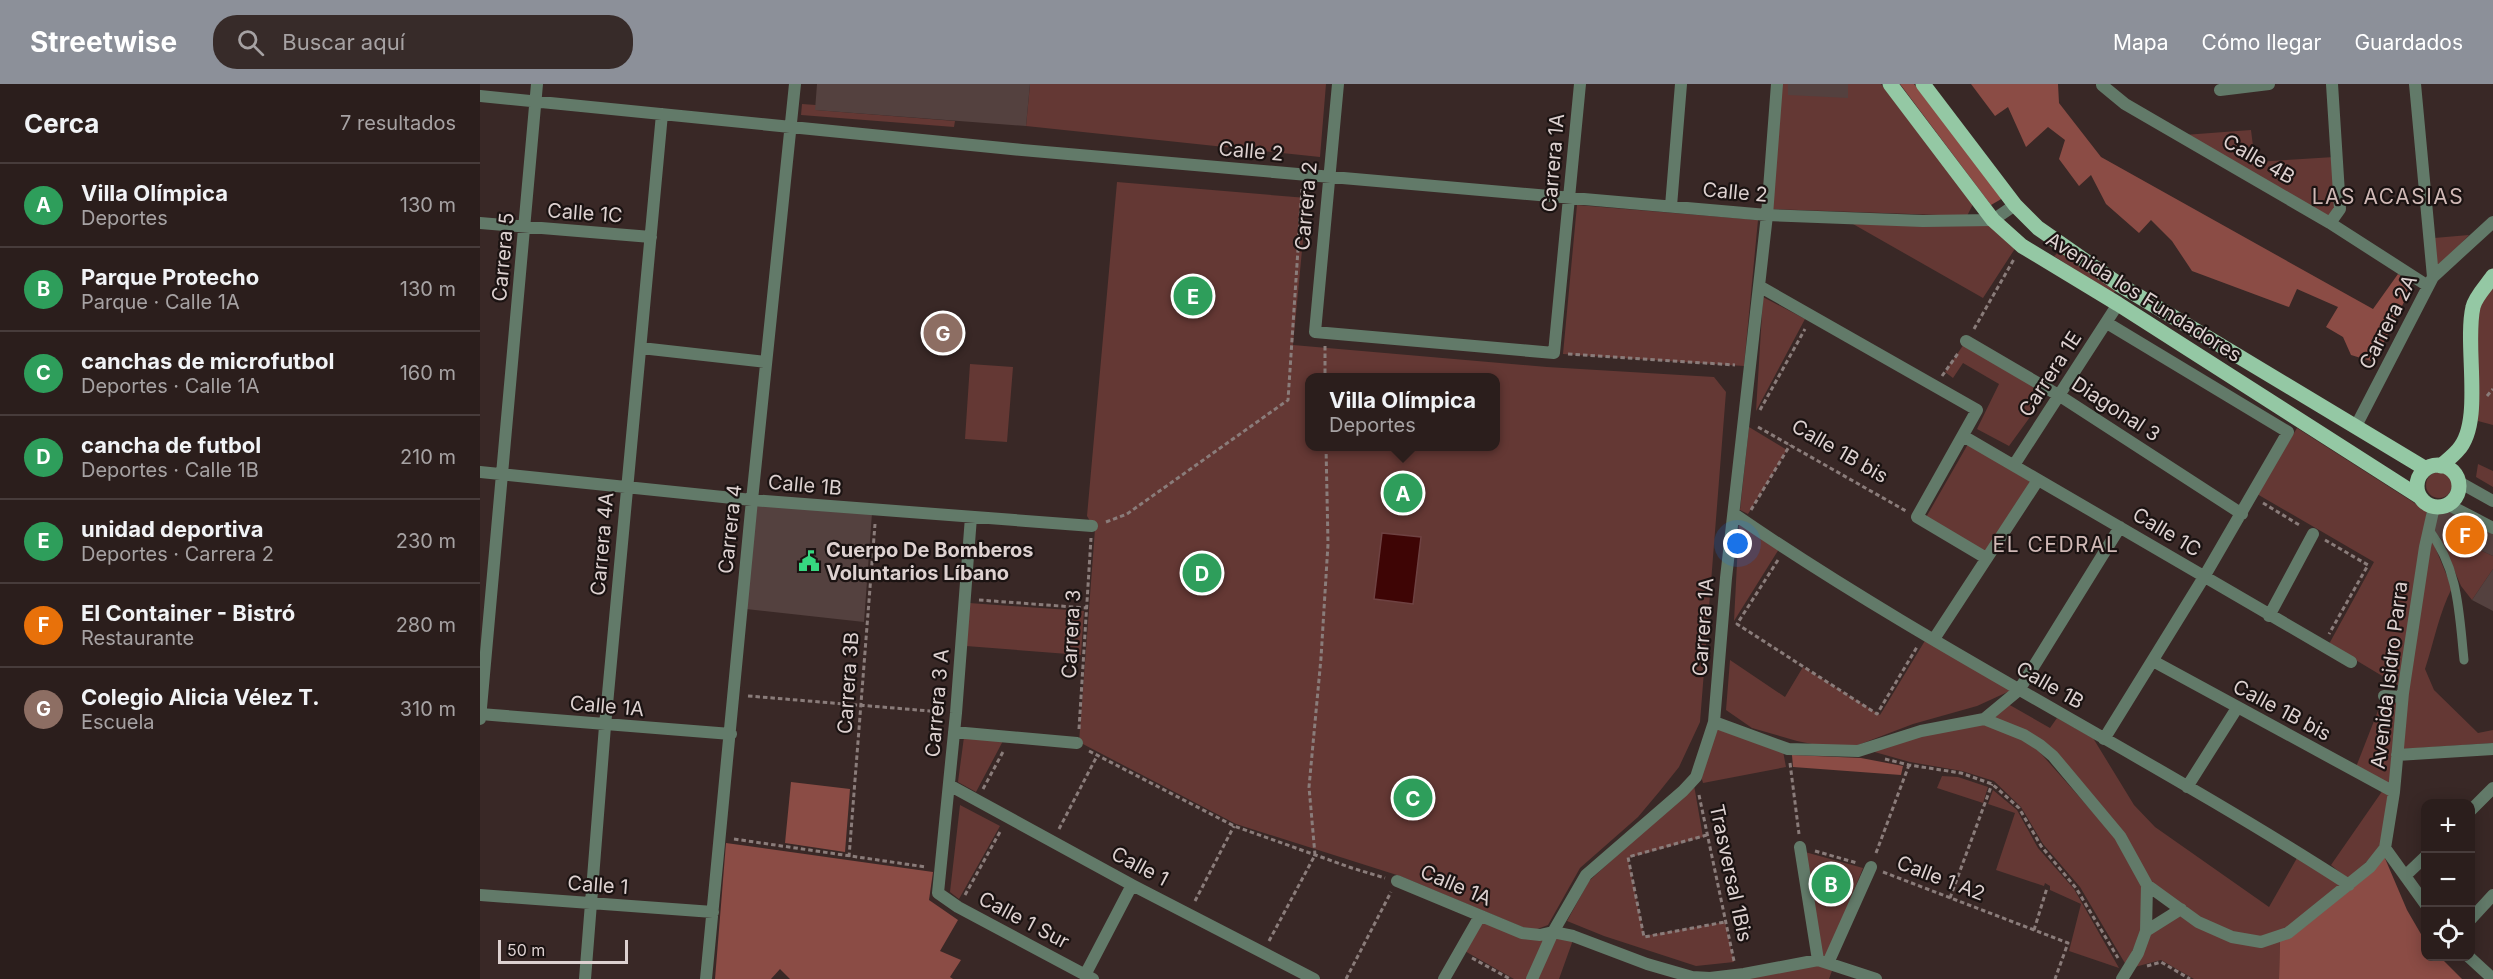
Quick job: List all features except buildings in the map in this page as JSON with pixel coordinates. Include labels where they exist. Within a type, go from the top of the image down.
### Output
[{"type":"main road","name":"Avenida los Fundadores","points":[[1890,84],[1993,220],[2022,246],[2118,304],[2420,497]]},
{"type":"main road","name":"Avenida los Fundadores","points":[[1923,84],[2015,206],[2038,228],[2120,285],[2356,426],[2433,467]]},
{"type":"main road","points":[[2433,467],[2452,471],[2459,482],[2457,497],[2442,506],[2426,504],[2420,497],[2417,482],[2433,467],[2459,449],[2464,440],[2472,403],[2469,348],[2473,305],[2493,276]]},
{"type":"street","name":"Carrera 5","points":[[480,719],[537,84]]},
{"type":"street","name":"Carrera 4","points":[[706,979],[795,84]]},
{"type":"street","name":"Carrera 2","points":[[1320,332],[1328,176],[1338,84]]},
{"type":"street","name":"Carrera 1A","points":[[1554,353],[1580,84]]},
{"type":"street","points":[[1671,206],[1681,84]]},
{"type":"street","name":"Carrera 1A","points":[[1532,979],[1553,932],[1586,875],[1683,791],[1696,777],[1714,722],[1726,578],[1739,518],[1748,421],[1748,366],[1767,215],[1777,84]]},
{"type":"street","points":[[2220,90],[2269,84]]},
{"type":"street","points":[[2330,223],[2340,209],[2332,84]]},
{"type":"street","points":[[2415,84],[2430,281]]},
{"type":"street","name":"Calle 4B","points":[[2102,85],[2125,104],[2430,281]]},
{"type":"street","name":"Calle 2","points":[[480,96],[1304,175],[1569,196],[1767,215],[1923,221],[1993,220]]},
{"type":"street","name":"Carrera 4A","points":[[585,979],[605,726],[662,114]]},
{"type":"street","points":[[1993,220],[2015,206]]},
{"type":"street","name":"Carrera 2A","points":[[2356,426],[2430,281],[2493,222]]},
{"type":"street","name":"Calle 1C","points":[[480,223],[651,237]]},
{"type":"street","points":[[1759,286],[1977,410],[1917,517],[1986,558]]},
{"type":"street","name":"Carrera 1E","points":[[2014,465],[2118,304]]},
{"type":"street","points":[[2104,739],[2242,514],[2288,432],[2107,323]]},
{"type":"street","points":[[1320,332],[1554,353]]},
{"type":"street","name":"Diagonal 3","points":[[1966,341],[2060,396],[2242,514]]},
{"type":"street","points":[[641,348],[766,362]]},
{"type":"street","name":"Calle 1C","points":[[1964,436],[2351,662]]},
{"type":"street","name":"Calle 1B","points":[[480,472],[876,511],[1092,526]]},
{"type":"street","points":[[1929,636],[1986,558],[2038,480]]},
{"type":"street","points":[[2459,482],[2493,501]]},
{"type":"street","points":[[2442,506],[2493,528]]},
{"type":"street","name":"Avenida Isidro Parra","points":[[2385,848],[2394,792],[2402,697],[2429,530],[2442,506]]},
{"type":"street","name":"Carrera 3 A","points":[[938,893],[972,517]]},
{"type":"street","name":"Calle 1B","points":[[1739,518],[1785,549],[1929,636],[2280,840],[2349,885]]},
{"type":"street","points":[[1714,722],[1788,749],[1858,752],[1921,731],[1984,719],[2019,690],[2120,527]]},
{"type":"street","points":[[2269,616],[2313,534]]},
{"type":"street","name":"Calle 1B bis","points":[[2153,661],[2394,792]]},
{"type":"street","points":[[2384,696],[2402,697]]},
{"type":"street","points":[[2187,787],[2237,708]]},
{"type":"street","name":"Calle 1A","points":[[480,714],[605,726],[731,734]]},
{"type":"street","points":[[1984,719],[2024,735],[2040,744],[2054,756],[2120,836],[2147,885],[2198,922],[2232,937],[2261,942],[2288,933],[2370,867],[2385,848],[2421,898]]},
{"type":"street","points":[[954,732],[1077,743]]},
{"type":"street","points":[[2397,755],[2493,749]]},
{"type":"street","name":"Calle 1","points":[[949,785],[1132,885],[1314,979]]},
{"type":"street","points":[[2475,806],[2492,791]]},
{"type":"street","points":[[1800,847],[1828,963]]},
{"type":"street","points":[[2405,876],[2421,861]]},
{"type":"street","points":[[1828,963],[1871,867]]},
{"type":"street","name":"Calle 1A","points":[[1397,881],[1522,933],[1540,936],[1553,932],[1573,936],[1647,964],[1692,976],[1710,978],[1828,963]]},
{"type":"street","points":[[1089,977],[1132,885]]},
{"type":"street","points":[[2124,975],[2138,953],[2146,931],[2147,885]]},
{"type":"street","name":"Calle 1 Sur","points":[[938,893],[958,907],[1089,977]]},
{"type":"street","name":"Calle 1","points":[[480,895],[713,912]]},
{"type":"street","points":[[2475,915],[2493,895]]},
{"type":"street","points":[[2146,931],[2181,909]]},
{"type":"street","points":[[1444,979],[1480,916]]},
{"type":"street","points":[[2473,961],[2493,979]]},
{"type":"street","points":[[1828,963],[1876,979]]},
{"type":"lane","points":[[2429,530],[2438,541],[2457,587],[2464,660]]},
{"type":"path","points":[[1092,526],[1127,514],[1288,400],[1304,175]]},
{"type":"path","points":[[1935,388],[1966,341],[2022,246]]},
{"type":"path","points":[[1748,421],[1811,317]]},
{"type":"path","points":[[1320,332],[1324,373]]},
{"type":"path","points":[[1554,353],[1748,366]]},
{"type":"path","name":"Calle 1B bis","points":[[1748,421],[1917,517]]},
{"type":"path","points":[[1739,518],[1791,445]]},
{"type":"path","points":[[1263,953],[1315,855],[1309,787],[1322,658],[1328,544],[1326,451]]},
{"type":"path","points":[[2252,496],[2368,565],[2322,646]]},
{"type":"path","name":"Carrera 3B","points":[[849,857],[876,511]]},
{"type":"path","name":"Carrera 3","points":[[1077,743],[1092,526]]},
{"type":"path","points":[[1785,549],[1737,624],[1877,714],[1929,636]]},
{"type":"path","points":[[965,599],[1087,608]]},
{"type":"path","points":[[734,695],[956,713]]},
{"type":"path","points":[[976,801],[1011,738]]},
{"type":"path","name":"Calle 1A","points":[[1077,743],[1097,756],[1234,826],[1397,881]]},
{"type":"path","points":[[1788,749],[1800,847]]},
{"type":"path","points":[[1858,752],[1910,765],[1961,773],[1992,784],[2019,808],[2041,846],[2076,888],[2124,975],[2161,962],[2190,979]]},
{"type":"path","points":[[1052,842],[1097,756]]},
{"type":"path","points":[[1871,867],[1910,765]]},
{"type":"path","name":"Trasversal 1Bis","points":[[1696,777],[1735,975]]},
{"type":"path","points":[[1950,898],[1992,784]]},
{"type":"path","points":[[958,907],[1008,818]]},
{"type":"path","points":[[1188,913],[1234,826]]},
{"type":"path","points":[[1707,835],[1628,857],[1644,937],[1725,922]]},
{"type":"path","points":[[720,837],[941,869]]},
{"type":"path","name":"Calle 1 A2","points":[[1800,847],[1871,867],[2068,943],[2055,979]]},
{"type":"path","points":[[1346,979],[1397,881]]},
{"type":"path","points":[[2034,930],[2047,888]]},
{"type":"path","points":[[1460,951],[1510,979]]},
{"type":"shaded area","points":[[1030,84],[1326,84],[1320,157],[1026,126]]},
{"type":"shaded area","points":[[1780,84],[1881,84],[1973,204],[1967,216],[1771,209]]},
{"type":"shaded area","points":[[1900,84],[1914,84],[2003,198],[1991,205]]},
{"type":"shaded area","points":[[1971,84],[2058,84],[2059,103],[2101,157],[2373,309],[2398,274],[2413,284],[2374,362],[2351,355],[2343,337],[2326,327],[2338,307],[2297,289],[2289,307],[2192,271],[2172,241],[2151,220],[2139,233],[2106,204],[2091,175],[2079,186],[2059,159],[2065,140],[2048,127],[2026,147],[2008,107],[1995,116]]},
{"type":"shaded area","points":[[802,104],[816,105],[816,110],[955,121],[954,127],[801,115]]},
{"type":"shaded area","points":[[2251,130],[2255,162],[2334,157],[2338,207],[2329,220],[2184,135]]},
{"type":"shaded area","points":[[1117,182],[1307,198],[1293,345],[1547,367],[1714,377],[1726,392],[1700,722],[1679,767],[1659,792],[1638,817],[1580,868],[1548,925],[1532,931],[1400,876],[1236,824],[1079,742],[1095,529],[1087,516]]},
{"type":"shaded area","points":[[1577,205],[1758,220],[1744,366],[1563,354]]},
{"type":"shaded area","points":[[1853,224],[1991,225],[2016,247],[1983,298]]},
{"type":"shaded area","points":[[2469,235],[2437,269],[2434,238]]},
{"type":"shaded area","points":[[2060,251],[2116,290],[2113,294],[2054,256]]},
{"type":"shaded area","points":[[2493,282],[2493,425],[2478,421],[2474,348],[2477,307]]},
{"type":"shaded area","points":[[1763,297],[1805,319],[1756,411]]},
{"type":"shaded area","points":[[1966,341],[2048,392],[2009,446],[1977,429],[1999,384],[1963,363],[1953,378],[1945,372]]},
{"type":"shaded area","points":[[970,364],[1013,367],[1007,442],[965,439]]},
{"type":"shaded area","points":[[1749,427],[1787,450],[1748,514],[1740,510]]},
{"type":"shaded area","points":[[2297,428],[2427,511],[2399,686],[2329,644],[2374,562],[2257,494]]},
{"type":"shaded area","points":[[1968,444],[2031,482],[1984,556],[1925,519]]},
{"type":"shaded area","points":[[2478,464],[2493,471],[2493,487],[2476,477]]},
{"type":"shaded area","points":[[2439,472],[2448,476],[2452,485],[2448,494],[2439,498],[2430,494],[2426,485],[2430,476]]},
{"type":"shaded area","points":[[1739,524],[1779,549],[1734,621]]},
{"type":"shaded area","points":[[1382,533],[1421,537],[1413,604],[1374,599]]},
{"type":"shaded area","points":[[2430,535],[2452,588],[2440,617],[2425,669],[2434,690],[2478,733],[2493,730],[2493,743],[2403,749],[2406,697]]},
{"type":"shaded area","points":[[2441,539],[2471,546],[2493,556],[2493,569],[2472,600],[2461,586]]},
{"type":"shaded area","points":[[969,603],[1084,611],[1081,655],[966,646]]},
{"type":"shaded area","points":[[1926,639],[2012,690],[1977,706],[1913,724],[1858,745],[1817,745],[1797,741],[1752,728],[1726,710],[1730,660],[1785,697],[1803,667],[1880,715]]},
{"type":"shaded area","points":[[2381,703],[2397,703],[2390,786],[2356,767]]},
{"type":"shaded area","points":[[2008,704],[2050,728],[2057,718],[2093,738],[2134,805],[2155,827],[2269,907],[2297,858],[2342,884],[2287,930],[2261,938],[2233,934],[2200,919],[2150,884],[2042,740],[1991,719]]},
{"type":"shaded area","points":[[1982,724],[2020,738],[2036,748],[2115,837],[2142,885],[2142,930],[2126,965],[2080,887],[2043,844],[2021,807],[1994,781],[1962,771],[1910,762],[1871,751],[1922,735]]},
{"type":"shaded area","points":[[1717,729],[1783,751],[1786,767],[1703,783],[1701,776]]},
{"type":"shaded area","points":[[964,737],[1004,739],[976,792],[958,782]]},
{"type":"shaded area","points":[[1792,755],[1861,758],[1903,766],[1901,775],[1793,767]]},
{"type":"shaded area","points":[[1942,776],[1958,777],[1988,787],[1983,803],[1937,788]]},
{"type":"shaded area","points":[[791,782],[850,789],[845,852],[785,843]]},
{"type":"shaded area","points":[[1694,785],[1703,837],[1628,858],[1644,936],[1725,922],[1734,962],[1696,966],[1604,936],[1567,921],[1589,881]]},
{"type":"shaded area","points":[[1993,790],[2017,810],[2038,848],[2074,889],[2119,968],[2069,951],[2081,904],[2050,890],[2050,886],[2045,883],[2044,886],[1996,870],[2015,813],[1988,804]]},
{"type":"shaded area","points":[[2383,790],[2390,794],[2382,846],[2349,880],[2331,865]]},
{"type":"shaded area","points":[[960,805],[1000,826],[959,899],[950,892]]},
{"type":"shaded area","points":[[726,843],[933,872],[929,900],[958,920],[940,951],[961,960],[950,977],[953,979],[790,979],[780,969],[771,979],[715,979]]},
{"type":"shaded area","points":[[1805,852],[1863,868],[1826,960],[1821,958]]},
{"type":"shaded area","points":[[2384,856],[2407,910],[2421,934],[2421,961],[2444,961],[2462,979],[2279,979],[2280,940]]},
{"type":"shaded area","points":[[2181,912],[2231,939],[2280,940],[2279,979],[2194,979],[2161,960],[2131,968],[2147,933]]},
{"type":"shaded area","points":[[1481,920],[1549,935],[1528,979],[1514,979],[1463,950]]},
{"type":"shaded area","points":[[1555,937],[1573,940],[1559,979],[1536,979]]},
{"type":"shaded area","points":[[1816,965],[1833,968],[1829,979],[1724,979]]},
{"type":"place","name":"unidad deportiva","points":[[1193,296]]},
{"type":"place","name":"Colegio Alicia Vélez T.","points":[[943,333]]},
{"type":"place","name":"Villa Olímpica","points":[[1403,493]]},
{"type":"place","name":"El Container - Bistró","points":[[2465,535]]},
{"type":"place","name":"Cuerpo De Bomberos Voluntarios Líbano","points":[[809,561]]},
{"type":"place","name":"cancha de futbol","points":[[1202,573]]},
{"type":"place","name":"canchas de microfutbol","points":[[1413,798]]},
{"type":"place","name":"Parque Protecho","points":[[1831,884]]},
{"type":"district","name":"LAS ACASIAS","points":[[2388,197]]},
{"type":"district","name":"EL CEDRAL","points":[[2056,545]]}]
